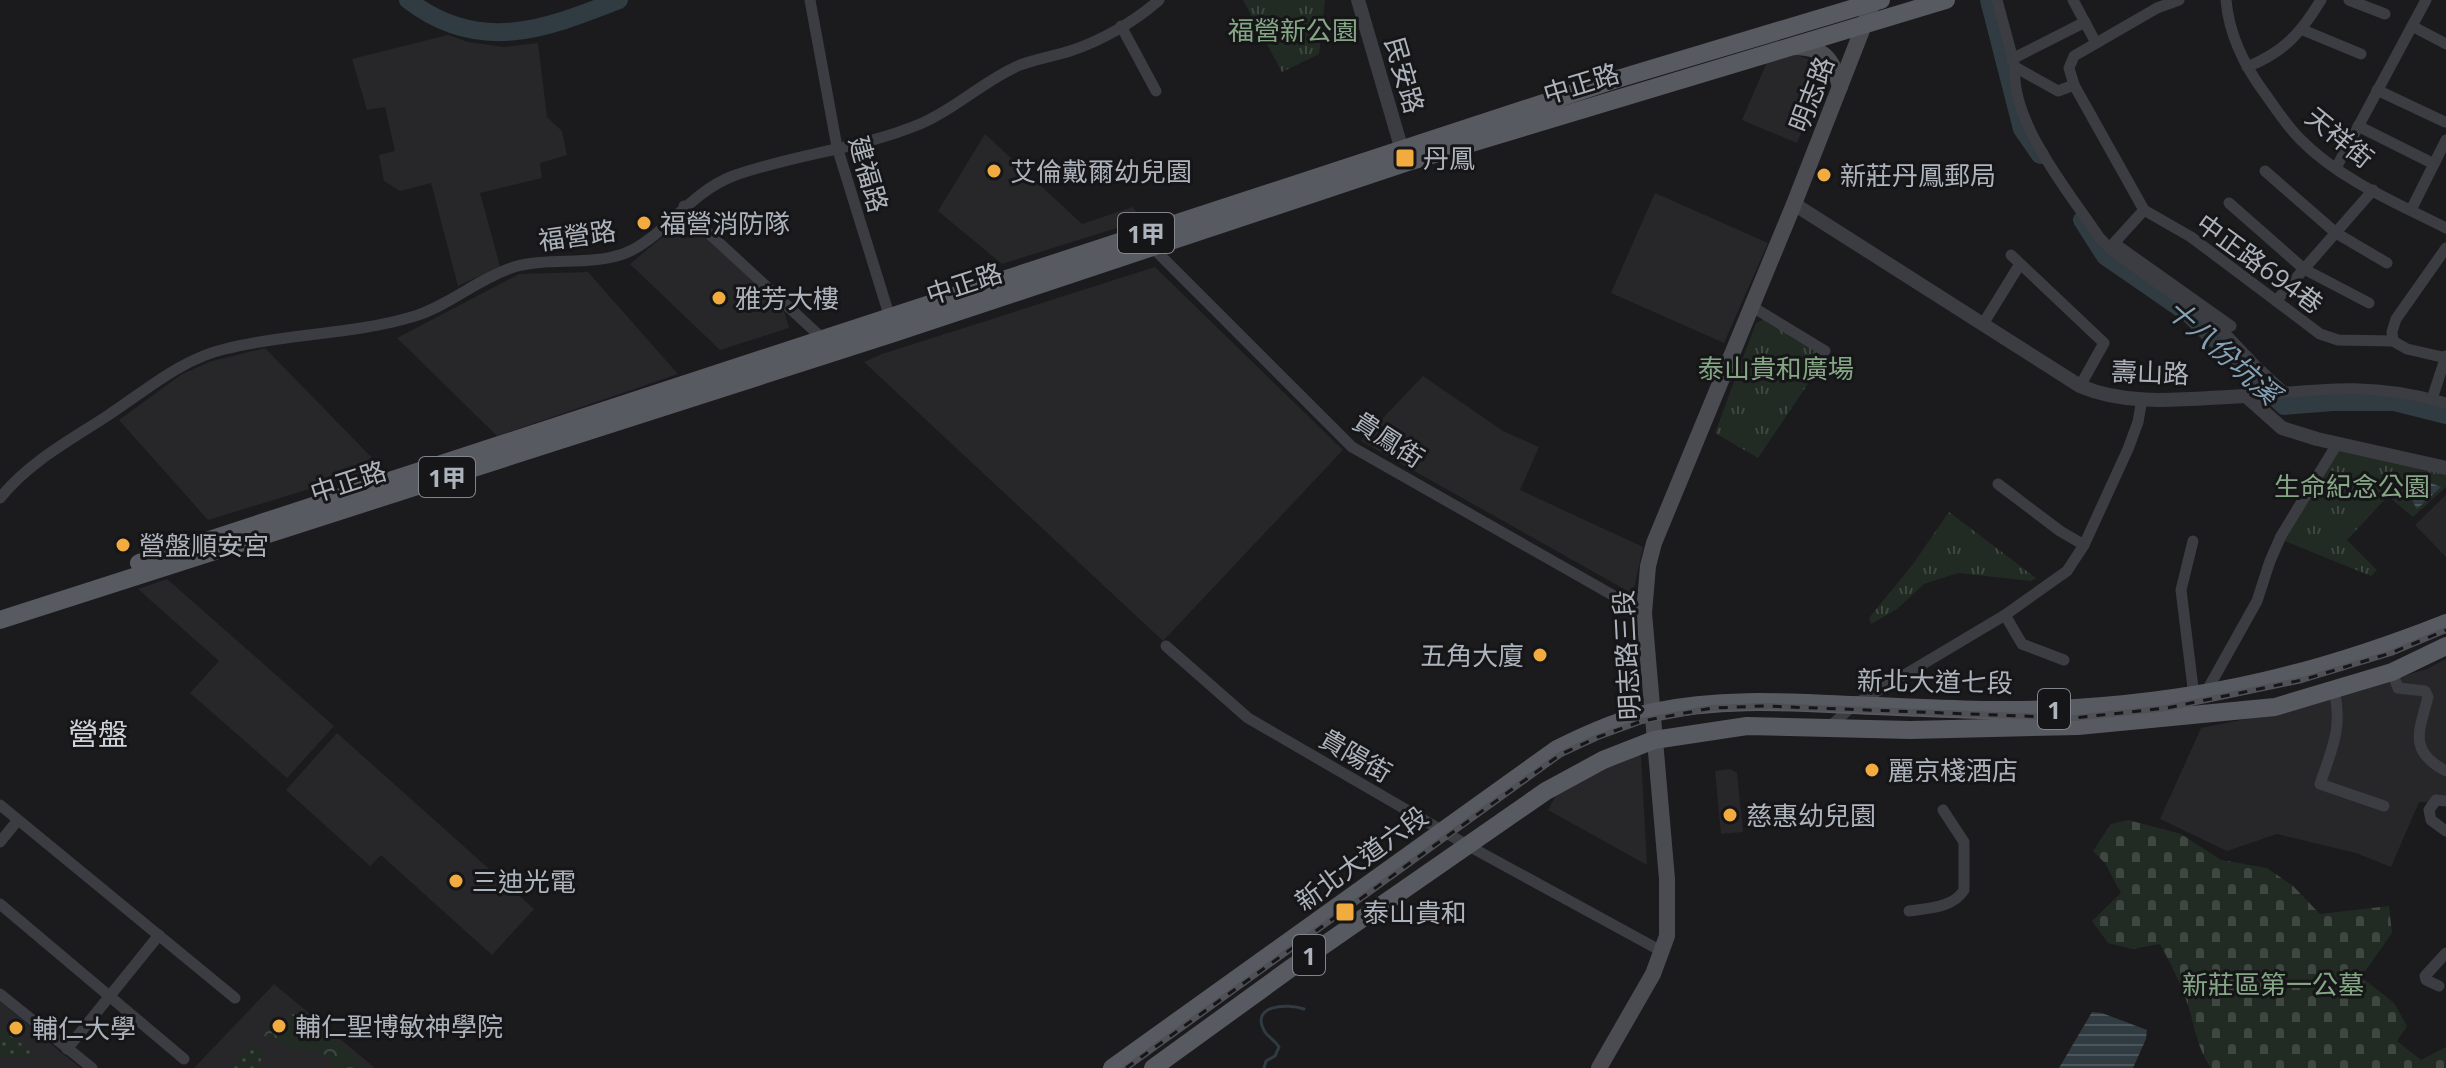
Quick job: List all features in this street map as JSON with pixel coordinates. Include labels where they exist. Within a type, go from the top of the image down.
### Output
[{"type":"main road","name":"中正路","points":[[0,620],[1404,156],[1946,0]]},
{"type":"main road","name":"中正路","points":[[0,609],[822,338],[892,325],[1153,248],[1614,80],[1876,1]]},
{"type":"main road","name":"明志路","points":[[1794,204],[1876,1]]},
{"type":"main road","points":[[1791,47],[1820,51],[1836,71],[1840,87]]},
{"type":"main road","name":"明志路三段","points":[[1599,1068],[1663,952],[1667,936],[1667,879],[1644,613],[1648,566],[1654,543],[1794,204]]},
{"type":"main road","name":"新北大道七段","points":[[1651,712],[1727,702],[1991,710],[2076,708],[2199,695],[2289,676],[2358,656],[2446,623]]},
{"type":"main road","name":"新北大道七段","points":[[1654,740],[1747,726],[1910,730],[2078,726],[2275,707],[2392,672],[2446,646]]},
{"type":"main road","name":"新北大道六段","points":[[1112,1068],[1557,749],[1591,733],[1651,712]]},
{"type":"main road","name":"新北大道六段","points":[[1153,1068],[1467,845],[1572,775],[1654,740]]},
{"type":"street","name":"建福路","points":[[810,0],[837,147],[892,325]]},
{"type":"street","name":"福營路","points":[[0,498],[15,479],[46,456],[172,372],[205,355],[264,341],[380,326],[420,314],[482,281],[536,262],[625,254],[649,238],[704,190],[731,177],[837,147],[889,136],[922,123],[954,108],[1019,65],[1071,51],[1103,38],[1159,0]]},
{"type":"street","name":"民安路","points":[[1358,0],[1404,156]]},
{"type":"street","points":[[1997,0],[2014,63],[2014,83],[2027,126],[2099,237],[2122,259],[2221,329],[2284,392]]},
{"type":"street","points":[[2073,0],[2096,43]]},
{"type":"street","points":[[2179,0],[2156,4],[2074,56],[2070,62],[2070,76],[2144,210],[2114,243],[2231,326]]},
{"type":"street","name":"天祥街","points":[[2226,0],[2232,33],[2247,67],[2300,139],[2336,168],[2446,228]]},
{"type":"street","points":[[2247,67],[2272,57],[2303,30],[2321,0]]},
{"type":"street","points":[[2349,0],[2385,14]]},
{"type":"street","points":[[2336,168],[2426,0]]},
{"type":"street","points":[[2014,63],[2085,22]]},
{"type":"street","points":[[1121,26],[1156,91]]},
{"type":"street","points":[[2412,26],[2446,44]]},
{"type":"street","points":[[2303,30],[2361,54]]},
{"type":"street","points":[[2014,63],[2058,91],[2074,85]]},
{"type":"street","points":[[2377,90],[2445,122]]},
{"type":"street","points":[[2358,126],[2434,164]]},
{"type":"street","points":[[2411,210],[2446,140]]},
{"type":"street","points":[[2265,171],[2336,233],[2387,263]]},
{"type":"street","points":[[2276,301],[2373,190]]},
{"type":"street","points":[[2229,203],[2304,269],[2369,303]]},
{"type":"street","name":"壽山路","points":[[1794,204],[2080,386],[2119,399],[2249,396]]},
{"type":"street","points":[[684,206],[702,227],[822,338]]},
{"type":"street","name":"中正路694巷","points":[[2144,210],[2191,237],[2320,334],[2330,338],[2393,341],[2407,349],[2446,357]]},
{"type":"street","name":"貴鳳街","points":[[1153,248],[1352,447],[1644,613]]},
{"type":"street","points":[[2393,341],[2396,319],[2446,248]]},
{"type":"street","points":[[2011,255],[2104,343],[2080,386]]},
{"type":"street","points":[[1983,324],[2020,264]]},
{"type":"street","points":[[1751,306],[1825,351]]},
{"type":"street","points":[[2432,399],[2446,357]]},
{"type":"street","points":[[2249,396],[2343,388],[2387,388],[2446,403]]},
{"type":"street","points":[[2249,396],[2282,428],[2337,444],[2446,468]]},
{"type":"street","points":[[1828,728],[1854,705],[2005,615],[2067,571],[2084,545],[2128,449],[2142,399]]},
{"type":"street","points":[[2199,695],[2257,601],[2281,536],[2337,444]]},
{"type":"street","points":[[1998,484],[2060,531],[2084,545]]},
{"type":"street","points":[[2193,541],[2181,590],[2199,695]]},
{"type":"street","points":[[2005,615],[2022,644],[2064,660]]},
{"type":"street","name":"貴陽街","points":[[1166,646],[1248,718],[1467,845],[1663,952]]},
{"type":"street","points":[[2392,672],[2398,688],[2425,691],[2428,697],[2418,738],[2421,751],[2446,771]]},
{"type":"street","points":[[2334,690],[2339,712],[2338,730],[2320,784],[2384,806]]},
{"type":"street","points":[[2446,801],[2436,800],[2429,810],[2431,820],[2446,831]]},
{"type":"street","points":[[0,805],[235,998]]},
{"type":"street","points":[[1909,911],[1948,904],[1960,897],[1964,890],[1964,842],[1943,810]]},
{"type":"street","points":[[0,842],[18,820]]},
{"type":"street","points":[[0,904],[184,1059]]},
{"type":"street","points":[[67,1049],[159,935]]},
{"type":"street","points":[[2439,986],[2426,980],[2425,976],[2446,953]]},
{"type":"street","points":[[0,994],[92,1068]]},
{"type":"shaded area","points":[[448,35],[468,42],[504,47],[538,43],[547,117],[562,131],[567,155],[540,163],[542,178],[480,193],[500,266],[458,286],[431,183],[400,191],[384,181],[379,155],[395,151],[385,107],[367,110],[352,59]]},
{"type":"shaded area","points":[[1792,54],[1811,60],[1821,76],[1821,87],[1797,143],[1742,120],[1767,62]]},
{"type":"shaded area","name":"艾倫戴爾幼兒園","points":[[985,134],[1082,224],[1133,207],[1142,220],[1002,264],[938,211]]},
{"type":"shaded area","points":[[1655,193],[1768,243],[1724,343],[1611,293]]},
{"type":"shaded area","name":"雅芳大樓","points":[[693,225],[784,311],[789,328],[720,350],[630,264],[672,229],[679,235]]},
{"type":"shaded area","points":[[1155,267],[1343,450],[1163,641],[864,362]]},
{"type":"shaded area","points":[[588,272],[678,374],[497,436],[397,338],[519,274]]},
{"type":"shaded area","points":[[265,348],[381,467],[208,520],[119,420],[182,374],[212,361]]},
{"type":"shaded area","points":[[1423,376],[1503,431],[1539,447],[1520,490],[1643,547],[1633,594],[1361,441]]},
{"type":"shaded area","points":[[2425,481],[2441,487],[2417,509],[2412,492]]},
{"type":"shaded area","points":[[2446,495],[2446,557],[2415,525]]},
{"type":"shaded area","points":[[167,579],[334,726],[287,778],[190,693],[219,661],[138,589]]},
{"type":"shaded area","points":[[2446,659],[2446,803],[2419,802],[2391,867],[2356,853],[2277,834],[2227,851],[2160,819],[2201,728],[2286,711],[2427,669]]},
{"type":"shaded area","points":[[337,733],[534,909],[492,955],[381,855],[370,866],[286,790]]},
{"type":"shaded area","points":[[1630,752],[1641,756],[1647,865],[1548,810],[1560,788]]},
{"type":"shaded area","name":"慈惠幼兒園","points":[[1730,769],[1737,773],[1743,832],[1721,834],[1715,771]]},
{"type":"shaded area","name":"輔仁聖博敏神學院","points":[[274,984],[375,1068],[194,1068]]},
{"type":"shaded area","name":"輔仁大學","points":[[0,1001],[63,1054],[81,1068],[0,1068]]},
{"type":"shaded area","points":[[2092,1012],[2147,1030],[2133,1068],[2059,1068]]},
{"type":"green space","name":"福營新公園","points":[[1243,0],[1325,0],[1319,54],[1282,72]]},
{"type":"green space","name":"泰山貴和廣場","points":[[1765,319],[1826,357],[1758,458],[1715,433],[1756,323]]},
{"type":"green space","name":"生命紀念公園","points":[[2338,450],[2446,475],[2446,487],[2413,517],[2388,496],[2347,540],[2377,570],[2371,576],[2282,540]]},
{"type":"green space","points":[[1949,512],[2036,578],[2031,581],[1958,573],[1924,584],[1897,609],[1871,624],[1869,618],[1913,564]]},
{"type":"green space","name":"新莊區第一公墓","points":[[2128,820],[2181,834],[2221,860],[2267,868],[2293,886],[2320,914],[2389,906],[2392,933],[2361,977],[2394,1003],[2407,1026],[2397,1041],[2421,1060],[2446,1047],[2446,1068],[2211,1068],[2200,1046],[2183,992],[2160,944],[2132,949],[2108,943],[2092,921],[2121,893],[2105,863],[2093,851],[2111,824]]},
{"type":"green space","points":[[297,1009],[368,1068],[331,1068],[332,1059],[317,1050],[304,1053],[264,1036],[269,1026],[283,1026]]},
{"type":"green space","points":[[0,1027],[40,1058],[0,1058]]},
{"type":"green space","points":[[254,1044],[263,1054],[258,1068],[231,1068]]},
{"type":"waterway","points":[[408,0],[434,17],[486,32],[512,32],[538,27],[619,0]]},
{"type":"waterway","name":"十八份坑溪","points":[[1989,0],[2022,129],[2040,155]]},
{"type":"waterway","name":"十八份坑溪","points":[[2082,220],[2105,256],[2189,314],[2284,406],[2394,402],[2446,415]]},
{"type":"waterway","points":[[1264,1068],[1266,1061],[1275,1056],[1279,1047],[1265,1032],[1262,1016],[1272,1008],[1288,1006],[1304,1009]]},
{"type":"railway","points":[[1126,1068],[1561,754],[1642,721],[1712,708],[1764,706],[2074,718],[2167,708],[2302,680],[2391,653],[2446,630]]},
{"type":"place","name":"丹鳳","points":[[1405,158]]},
{"type":"place","name":"艾倫戴爾幼兒園","points":[[994,171]]},
{"type":"place","name":"新莊丹鳳郵局","points":[[1824,175]]},
{"type":"place","name":"福營消防隊","points":[[644,223]]},
{"type":"place","name":"雅芳大樓","points":[[719,298]]},
{"type":"place","name":"營盤順安宮","points":[[123,545]]},
{"type":"place","name":"五角大廈","points":[[1540,655]]},
{"type":"place","name":"麗京棧酒店","points":[[1872,770]]},
{"type":"place","name":"慈惠幼兒園","points":[[1730,815]]},
{"type":"place","name":"三迪光電","points":[[456,881]]},
{"type":"place","name":"泰山貴和","points":[[1345,912]]},
{"type":"place","name":"輔仁聖博敏神學院","points":[[279,1026]]},
{"type":"place","name":"輔仁大學","points":[[16,1028]]},
{"type":"district","name":"營盤","points":[[98,733]]}]
